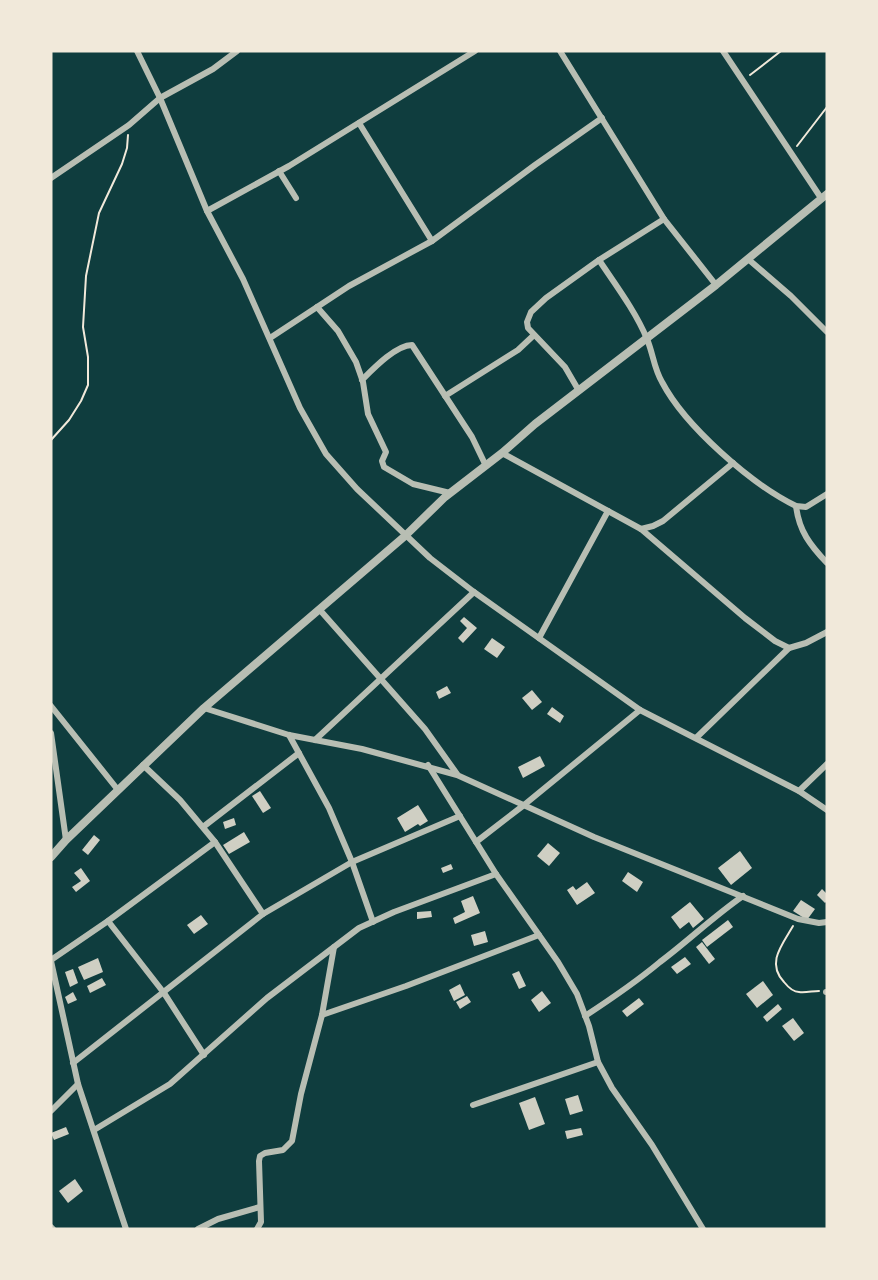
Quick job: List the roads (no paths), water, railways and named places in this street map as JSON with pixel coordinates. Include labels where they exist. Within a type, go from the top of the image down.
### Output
[{"type":"street","points":[[137,51],[160,98],[207,211],[243,279],[300,408],[326,454],[357,489],[405,536],[474,592],[640,710],[798,790],[827,810]]},
{"type":"street","points":[[51,178],[129,125],[160,98],[213,69],[237,51]]},
{"type":"street","points":[[207,211],[279,171],[475,51]]},
{"type":"street","points":[[560,51],[664,219],[716,285]]},
{"type":"street","points":[[51,857],[204,708],[405,536],[450,493],[535,424],[716,285],[824,196],[723,51]]},
{"type":"street","points":[[270,338],[349,286],[432,241],[602,118]]},
{"type":"street","points":[[359,123],[432,241]]},
{"type":"street","points":[[279,171],[296,198]]},
{"type":"street","points":[[579,391],[565,367],[528,328],[527,322],[531,312],[546,298],[599,260],[664,219]]},
{"type":"street","points":[[748,259],[791,296],[827,332]]},
{"type":"street","points":[[599,260],[647,338],[657,372],[667,391],[688,417],[733,463],[796,506],[806,507],[816,503],[827,494]]},
{"type":"street","points":[[317,307],[347,345],[362,380],[368,414],[386,452],[382,461],[384,467],[413,484],[450,493]]},
{"type":"street","points":[[445,396],[518,350],[534,335]]},
{"type":"street","points":[[362,380],[373,368],[408,345],[415,348],[472,437],[486,466]]},
{"type":"street","points":[[502,453],[640,529],[745,618],[775,641],[789,648]]},
{"type":"street","points":[[640,529],[663,521],[733,463]]},
{"type":"street","points":[[796,506],[798,522],[805,536],[827,563]]},
{"type":"street","points":[[539,638],[608,511]]},
{"type":"street","points":[[315,740],[474,592]]},
{"type":"street","points":[[319,609],[425,729],[457,775]]},
{"type":"street","points":[[696,738],[789,648],[806,643],[827,632]]},
{"type":"street","points":[[51,706],[118,790]]},
{"type":"street","points":[[204,708],[289,735],[428,765],[457,775],[594,837],[798,919],[819,923],[827,922]]},
{"type":"street","points":[[476,842],[640,710]]},
{"type":"street","points":[[51,733],[66,840]]},
{"type":"street","points":[[289,735],[329,808],[352,862],[373,922]]},
{"type":"street","points":[[203,827],[298,753]]},
{"type":"street","points":[[798,790],[827,764]]},
{"type":"street","points":[[143,765],[180,800],[203,827],[263,914]]},
{"type":"street","points":[[428,765],[495,874],[558,962],[577,994],[598,1062],[612,1088],[652,1145],[703,1229]]},
{"type":"street","points":[[73,1062],[263,914],[352,862],[460,816]]},
{"type":"street","points":[[126,1229],[78,1084],[53,982],[51,961],[215,842]]},
{"type":"street","points":[[94,1130],[170,1084],[267,999],[359,928],[495,874]]},
{"type":"street","points":[[585,1016],[661,962],[717,914],[742,896]]},
{"type":"street","points":[[108,921],[164,993],[204,1054]]},
{"type":"street","points":[[322,1015],[406,986],[539,935]]},
{"type":"street","points":[[263,1229],[260,1207],[260,1156],[282,1150],[292,1140],[301,1094],[322,1015],[334,946]]},
{"type":"street","points":[[473,1105],[598,1062]]},
{"type":"street","points":[[51,1111],[78,1084]]},
{"type":"street","points":[[198,1229],[226,1216],[260,1207]]},
{"type":"street","points":[[257,1229],[261,1221]]}]
